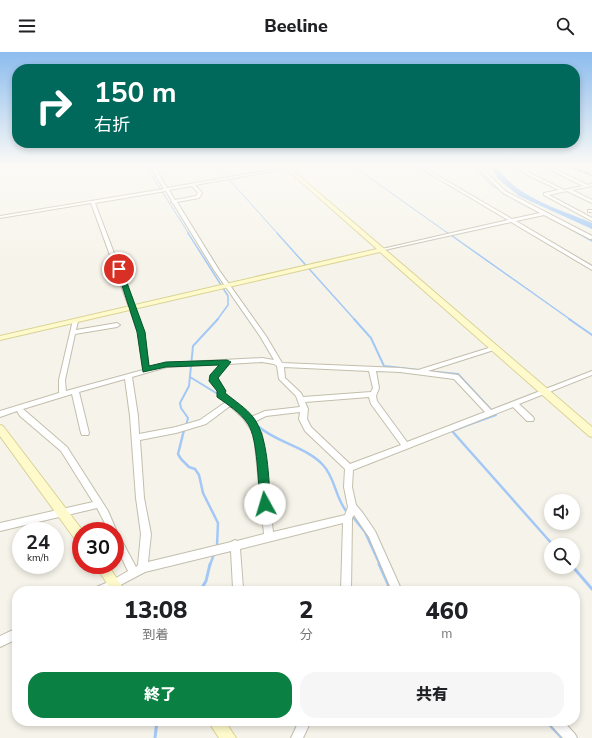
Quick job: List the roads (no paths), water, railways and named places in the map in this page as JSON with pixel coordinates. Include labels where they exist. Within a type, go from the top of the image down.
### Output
[{"type":"street","points":[[0,217],[117,198]]},
{"type":"street","points":[[171,198],[263,336],[280,365],[282,379],[295,390],[301,400],[304,410],[302,418],[308,429],[348,468],[350,513],[346,586]]},
{"type":"street","points":[[173,202],[193,198]]},
{"type":"street","points":[[322,198],[592,433]]},
{"type":"street","points":[[474,198],[592,268]]},
{"type":"street","points":[[516,198],[592,238]]},
{"type":"street","points":[[552,198],[592,220]]},
{"type":"street","points":[[93,202],[143,340],[146,370]]},
{"type":"street","points":[[0,338],[133,309],[545,213]]},
{"type":"street","points":[[63,394],[62,380],[75,321]]},
{"type":"street","points":[[72,333],[118,325]]},
{"type":"street","points":[[416,373],[495,348]]},
{"type":"street","points":[[0,414],[63,394],[166,365],[262,360],[276,362],[280,365],[416,373],[456,377],[489,412]]},
{"type":"street","points":[[227,362],[213,377],[222,391],[220,394],[230,403],[239,408],[251,420],[258,434],[269,537]]},
{"type":"street","points":[[372,370],[376,388],[372,396],[380,413],[406,446]]},
{"type":"street","points":[[348,468],[592,373]]},
{"type":"street","points":[[128,375],[136,438],[140,498],[146,534],[143,568]]},
{"type":"street","points":[[75,391],[86,433]]},
{"type":"street","points":[[301,400],[373,394]]},
{"type":"street","points":[[136,438],[176,430],[203,422],[230,403]]},
{"type":"street","points":[[514,403],[530,419]]},
{"type":"street","points":[[18,408],[64,449],[99,504],[108,522]]},
{"type":"street","points":[[251,420],[265,414],[304,410]]},
{"type":"street","points":[[0,429],[72,525]]},
{"type":"street","points":[[0,527],[99,504]]},
{"type":"street","points":[[119,586],[134,573],[143,568],[235,544],[269,537],[350,513],[360,515],[370,532],[395,586]]},
{"type":"street","points":[[235,544],[238,586]]},
{"type":"street","points":[[124,552],[134,573]]},
{"type":"street","points":[[107,574],[116,586]]},
{"type":"street","points":[[0,642],[12,635]]},
{"type":"street","points":[[220,726],[228,738]]},
{"type":"street","points":[[297,738],[303,726]]},
{"type":"street","points":[[560,726],[571,738]]},
{"type":"waterway","points":[[166,198],[189,234]]},
{"type":"waterway","points":[[246,198],[278,234]]},
{"type":"waterway","points":[[398,198],[449,234]]},
{"type":"waterway","points":[[514,198],[537,211]]},
{"type":"waterway","points":[[530,198],[592,226]]},
{"type":"waterway","points":[[542,214],[579,234]]},
{"type":"waterway","points":[[188,233],[228,296],[228,305],[217,320]]},
{"type":"waterway","points":[[277,233],[355,320]]},
{"type":"waterway","points":[[448,233],[571,320]]},
{"type":"waterway","points":[[578,233],[592,241]]},
{"type":"waterway","points":[[186,426],[188,418],[181,408],[180,403],[189,386],[193,346],[218,319]]},
{"type":"waterway","points":[[354,319],[371,338],[384,366],[419,370]]},
{"type":"waterway","points":[[569,319],[592,335]]},
{"type":"waterway","points":[[426,371],[458,374],[496,415],[460,428]]},
{"type":"waterway","points":[[190,377],[221,396]]},
{"type":"waterway","points":[[253,422],[260,428]]},
{"type":"waterway","points":[[259,427],[275,437],[300,449],[323,465],[331,476],[340,501],[347,512]]},
{"type":"waterway","points":[[462,427],[452,431],[547,538]]},
{"type":"waterway","points":[[184,430],[178,454],[181,459],[189,467],[195,469],[199,475],[203,493],[218,523],[217,546]]},
{"type":"waterway","points":[[352,516],[365,532],[380,565]]},
{"type":"waterway","points":[[210,565],[214,554]]},
{"type":"waterway","points":[[203,586],[206,581],[210,564]]},
{"type":"waterway","points":[[379,564],[389,586]]},
{"type":"waterway","points":[[579,574],[592,589]]},
{"type":"waterway","points":[[155,738],[156,726]]},
{"type":"waterway","points":[[551,726],[562,738]]}]
